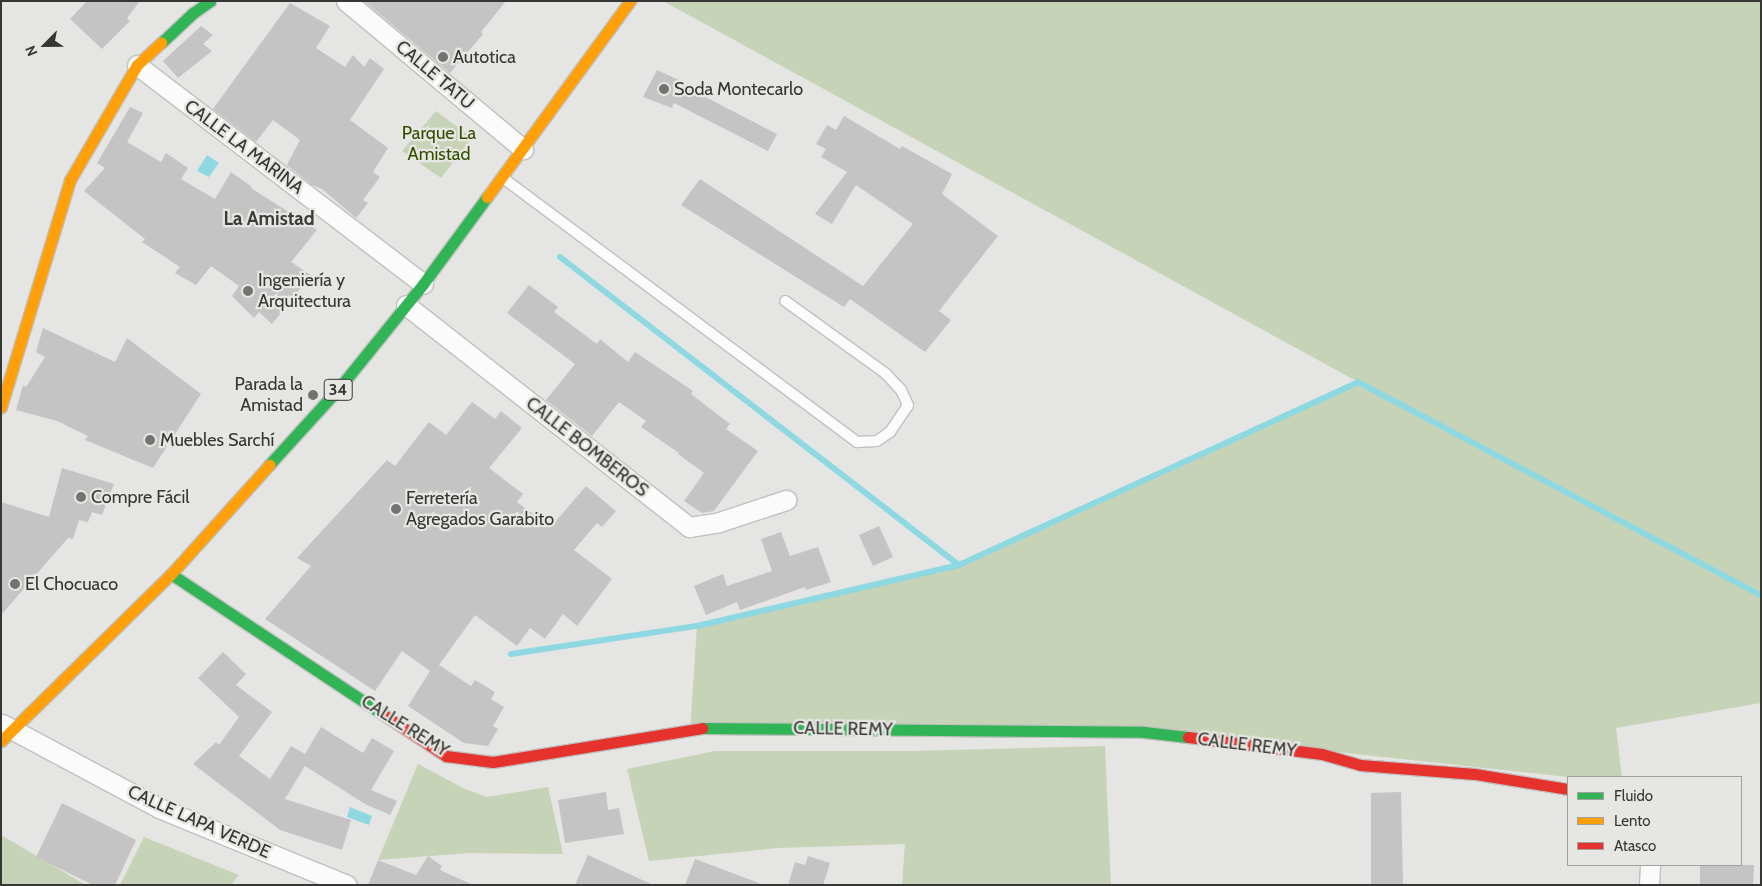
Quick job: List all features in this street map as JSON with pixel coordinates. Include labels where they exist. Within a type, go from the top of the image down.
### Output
[{"type":"main road","points":[[1,407],[70,180],[137,65],[210,1]]},
{"type":"main road","name":"34","points":[[5,732],[171,574],[340,387],[423,284],[630,1]]},
{"type":"main road","name":"CALLE REMY","points":[[171,574],[446,756],[493,762],[711,727],[1144,732],[1322,754],[1360,765],[1475,774],[1567,789]]},
{"type":"street","name":"CALLE TATU","points":[[346,1],[523,149]]},
{"type":"street","name":"CALLE LA MARINA","points":[[137,65],[423,284]]},
{"type":"street","name":"CALLE BOMBEROS","points":[[406,305],[689,527],[719,522],[786,500]]},
{"type":"street","name":"CALLE LAPA VERDE","points":[[5,732],[159,808],[346,885]]},
{"type":"street","points":[[1648,885],[1650,866]]},
{"type":"lane","points":[[502,177],[858,442],[877,441],[890,432],[908,405],[901,390],[885,373],[785,301]]},
{"type":"green space","points":[[663,1],[1761,1],[1761,703],[1616,728],[1622,776],[1567,777],[1153,732],[690,731],[697,626],[959,565],[1358,382]]},
{"type":"green space","name":"Parque La Amistad","points":[[436,111],[472,138],[441,178],[402,151]]},
{"type":"green space","points":[[1105,746],[1111,885],[902,885],[905,844],[778,848],[649,861],[627,769],[715,751],[912,751]]},
{"type":"green space","points":[[418,764],[465,789],[487,797],[548,787],[563,854],[469,853],[378,860]]},
{"type":"green space","points":[[1,835],[86,885],[1,885]]},
{"type":"green space","points":[[144,837],[239,875],[231,885],[120,885]]},
{"type":"water","points":[[207,155],[219,163],[209,177],[197,171]]},
{"type":"water","points":[[350,807],[372,816],[369,825],[347,817]]},
{"type":"building","points":[[87,1],[140,1],[127,18],[130,21],[102,49],[70,19]]},
{"type":"building","name":"Autotica","points":[[364,1],[506,1],[481,32],[483,34],[450,73]]},
{"type":"building","points":[[290,3],[330,26],[316,48],[345,67],[353,55],[364,67],[370,58],[384,69],[350,120],[388,148],[373,172],[380,177],[363,200],[368,203],[356,218],[322,189],[312,185],[287,165],[300,140],[273,120],[256,142],[213,109]]},
{"type":"building","points":[[201,26],[213,35],[203,44],[212,51],[178,78],[163,61]]},
{"type":"building","points":[[657,70],[683,82],[682,85],[777,134],[768,151],[674,103],[672,108],[643,97]]},
{"type":"building","points":[[130,107],[143,113],[127,142],[161,162],[166,153],[188,168],[181,179],[215,199],[231,172],[251,188],[317,230],[291,262],[311,275],[272,324],[259,312],[254,318],[232,296],[239,286],[211,266],[196,285],[175,273],[180,267],[142,242],[145,239],[84,191],[105,168],[97,163]]},
{"type":"building","points":[[844,116],[900,149],[902,146],[952,174],[942,194],[998,236],[939,311],[951,320],[925,352],[850,299],[844,307],[681,205],[700,179],[863,286],[913,224],[856,185],[832,224],[815,214],[847,172],[821,157],[826,149],[816,144],[827,125],[836,130]]},
{"type":"building","points":[[529,285],[558,307],[554,312],[597,344],[600,339],[628,362],[635,352],[693,391],[691,394],[730,424],[726,429],[758,451],[714,511],[702,513],[684,501],[704,473],[641,427],[646,421],[619,402],[592,436],[546,400],[575,364],[507,313]]},
{"type":"building","points":[[43,328],[115,362],[127,338],[201,394],[153,468],[85,440],[88,436],[57,421],[16,410],[23,385],[26,387],[45,357],[36,352]]},
{"type":"building","points":[[472,402],[495,419],[501,411],[522,428],[489,468],[523,494],[517,502],[551,527],[586,486],[616,511],[602,527],[597,523],[574,550],[612,579],[577,626],[563,614],[545,639],[530,628],[517,646],[475,615],[439,665],[471,686],[475,680],[495,692],[491,699],[504,707],[493,726],[498,729],[488,746],[464,743],[408,706],[430,671],[402,651],[375,691],[265,619],[311,566],[297,558],[387,460],[395,466],[429,422],[446,435]]},
{"type":"building","points":[[62,468],[114,484],[102,515],[92,512],[88,522],[79,520],[73,539],[68,538],[1,615],[1,502],[49,517]]},
{"type":"building","points":[[879,526],[893,557],[873,566],[859,535]]},
{"type":"building","points":[[781,532],[790,556],[818,547],[831,582],[806,590],[805,587],[740,610],[737,602],[706,615],[694,586],[723,574],[727,586],[772,571],[761,539]]},
{"type":"building","points":[[223,652],[246,674],[236,685],[272,712],[239,756],[270,779],[291,746],[305,754],[321,727],[363,753],[372,738],[394,751],[371,790],[397,801],[390,815],[365,804],[305,766],[285,799],[351,820],[342,850],[280,830],[193,764],[216,742],[219,745],[239,717],[198,678]]},
{"type":"building","points":[[606,792],[608,810],[619,808],[624,834],[565,843],[558,800]]},
{"type":"building","points":[[1401,792],[1403,885],[1371,885],[1371,793]]},
{"type":"building","points":[[62,803],[136,840],[115,885],[93,885],[36,857]]},
{"type":"building","points":[[588,855],[653,885],[575,885]]},
{"type":"building","points":[[428,856],[442,866],[440,870],[473,885],[368,885],[378,860],[416,875]]},
{"type":"building","points":[[808,856],[830,863],[823,885],[788,885],[795,862],[805,865]]},
{"type":"building","points":[[695,859],[759,883],[759,885],[685,885]]},
{"type":"building","points":[[1754,865],[1753,885],[1700,885],[1700,866]]},
{"type":"waterway","points":[[560,257],[959,565]]},
{"type":"waterway","points":[[511,654],[697,626],[959,565],[1358,382],[1761,595]]},
{"type":"traffic: fast","points":[[161,43],[193,13],[210,1]]},
{"type":"traffic: fast","points":[[269,465],[340,387],[423,284],[487,197]]},
{"type":"traffic: fast","points":[[171,574],[387,717]]},
{"type":"traffic: fast","points":[[702,728],[1144,732],[1188,737]]},
{"type":"traffic: slow","points":[[487,197],[630,1]]},
{"type":"traffic: slow","points":[[1,407],[70,180],[137,65],[161,43]]},
{"type":"traffic: slow","points":[[1,741],[171,574],[269,465]]},
{"type":"traffic: jam","points":[[387,717],[446,756],[493,762],[702,728]]},
{"type":"traffic: jam","points":[[1188,737],[1322,754],[1360,765],[1475,774],[1567,789]]},
{"type":"place","name":"Autotica","points":[[443,57]]},
{"type":"place","name":"Soda Montecarlo","points":[[664,89]]},
{"type":"place","name":"Ingeniería y Arquitectura","points":[[248,291]]},
{"type":"place","name":"Parada la Amistad","points":[[313,395]]},
{"type":"place","name":"Muebles Sarchí","points":[[150,440]]},
{"type":"place","name":"Compre Fácil","points":[[81,497]]},
{"type":"place","name":"Ferretería Agregados Garabito","points":[[396,509]]},
{"type":"place","name":"El Chocuaco","points":[[15,584]]},
{"type":"district","name":"La Amistad","points":[[269,219]]}]
